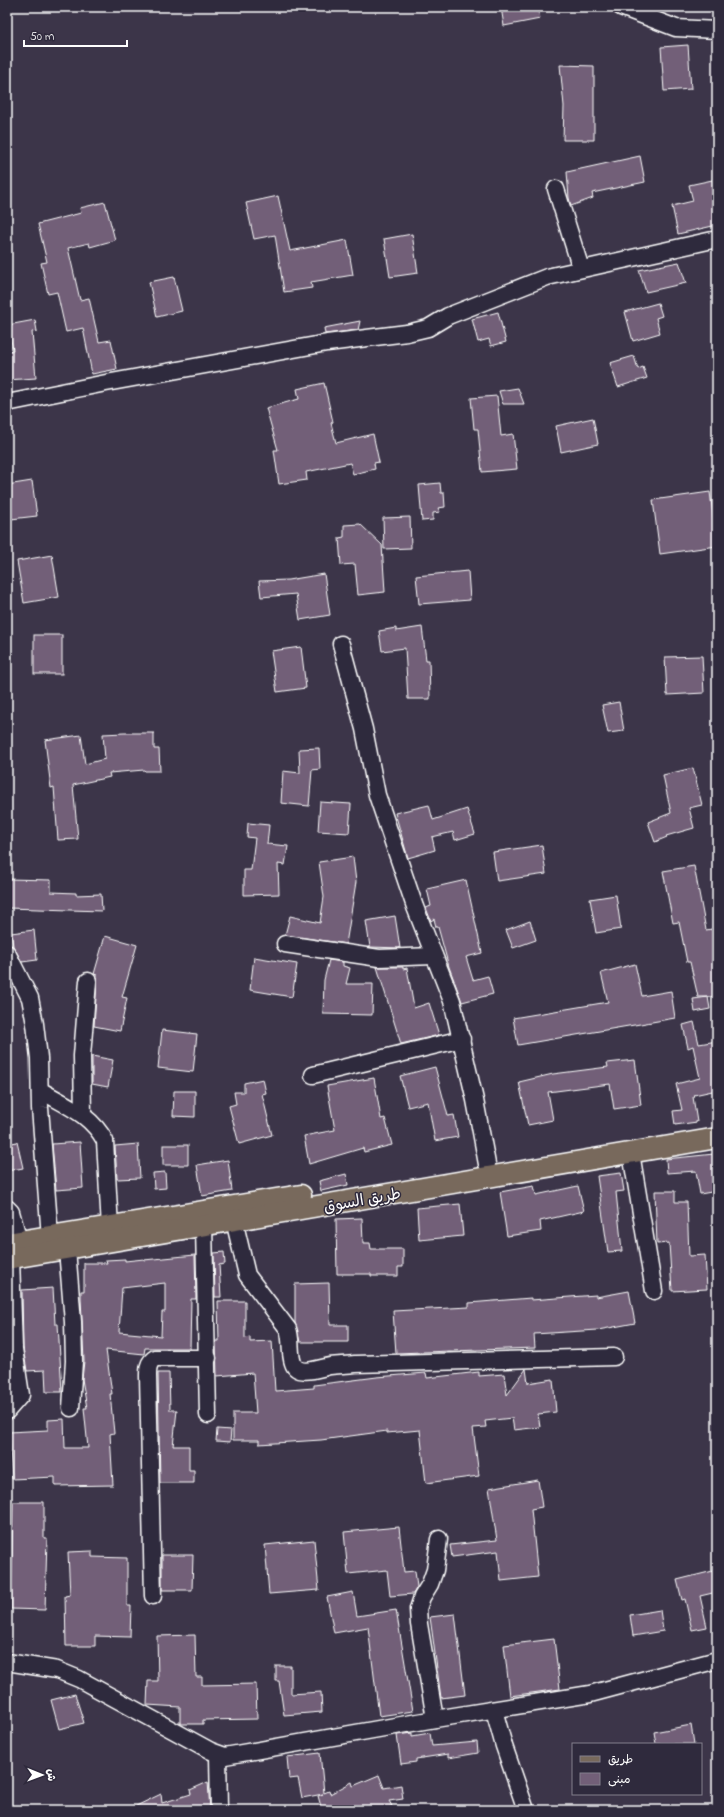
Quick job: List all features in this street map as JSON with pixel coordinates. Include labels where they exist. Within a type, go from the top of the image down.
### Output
[{"type":"main road","name":"طريق السوق","points":[[11,1250],[50,1237],[717,1124]]},
{"type":"main road","name":"طريق السوق","points":[[11,1250],[67,1249],[717,1138]]},
{"type":"street","points":[[621,7],[676,28],[717,30]]},
{"type":"street","points":[[556,189],[581,269]]},
{"type":"street","points":[[7,403],[106,383],[327,343],[407,333],[428,328],[448,316],[547,277],[717,239]]},
{"type":"street","points":[[341,644],[364,729],[377,795],[414,907],[452,1001],[462,1039],[487,1164]]},
{"type":"street","points":[[285,944],[379,958],[434,956]]},
{"type":"street","points":[[7,953],[30,998],[39,1058],[50,1237]]},
{"type":"street","points":[[83,1115],[82,1056],[88,981]]},
{"type":"street","points":[[314,1075],[462,1039]]},
{"type":"street","points":[[40,1090],[83,1115],[96,1126],[105,1141],[110,1227]]},
{"type":"street","points":[[631,1153],[654,1291]]},
{"type":"street","points":[[7,1208],[11,1212],[13,1342],[21,1395],[7,1412]]},
{"type":"street","points":[[234,1220],[247,1275],[288,1329],[291,1337],[293,1363],[295,1368],[300,1370],[313,1370],[355,1364],[614,1357]]},
{"type":"street","points":[[204,1225],[208,1415]]},
{"type":"street","points":[[67,1249],[73,1322],[74,1361],[71,1408]]},
{"type":"street","points":[[153,1596],[149,1366],[151,1360],[155,1358],[208,1358]]},
{"type":"street","points":[[435,1719],[419,1624],[418,1609],[435,1570],[439,1539]]},
{"type":"street","points":[[7,1662],[57,1670],[79,1679],[218,1754],[225,1756],[435,1719],[590,1694],[717,1660]]},
{"type":"street","points":[[494,1710],[504,1746],[526,1810]]},
{"type":"street","points":[[218,1754],[219,1810]]},
{"type":"building","points":[[501,7],[538,7],[540,19],[504,26]]},
{"type":"building","points":[[688,45],[691,89],[664,91],[661,47]]},
{"type":"building","points":[[560,65],[594,66],[594,140],[563,140],[564,106]]},
{"type":"building","points":[[640,156],[645,182],[592,193],[593,198],[571,206],[567,172]]},
{"type":"building","points":[[717,179],[717,225],[678,234],[672,206],[693,201],[689,185]]},
{"type":"building","points":[[278,196],[290,251],[347,240],[353,275],[311,282],[312,288],[284,292],[275,235],[254,239],[246,203]]},
{"type":"building","points":[[105,202],[115,240],[90,247],[89,243],[68,248],[80,300],[89,298],[99,342],[111,340],[117,369],[92,374],[83,328],[66,332],[57,292],[48,294],[41,263],[47,262],[38,224],[81,213],[80,208]]},
{"type":"building","points":[[412,234],[418,273],[390,277],[384,239]]},
{"type":"building","points":[[679,262],[686,283],[646,292],[639,270]]},
{"type":"building","points":[[174,277],[182,311],[157,317],[149,282]]},
{"type":"building","points":[[658,303],[662,316],[656,318],[660,333],[633,341],[625,312]]},
{"type":"building","points":[[498,312],[506,342],[491,346],[489,339],[478,342],[472,319]]},
{"type":"building","points":[[35,320],[37,331],[32,332],[36,378],[7,380],[7,351],[13,350],[8,325]]},
{"type":"building","points":[[360,321],[358,330],[325,334],[324,328]]},
{"type":"building","points":[[634,356],[638,369],[643,367],[647,378],[618,387],[610,363]]},
{"type":"building","points":[[324,383],[336,443],[373,434],[379,462],[374,463],[375,469],[353,474],[350,463],[306,472],[307,480],[279,484],[274,450],[278,450],[266,408],[299,399],[297,389]]},
{"type":"building","points":[[518,388],[524,404],[503,404],[499,391]]},
{"type":"building","points":[[497,396],[501,436],[513,434],[517,469],[482,472],[478,429],[474,429],[471,398]]},
{"type":"building","points":[[593,418],[598,444],[561,452],[556,426]]},
{"type":"building","points":[[32,481],[37,516],[11,519],[7,485]]},
{"type":"building","points":[[440,483],[441,493],[444,493],[445,507],[438,508],[440,512],[433,513],[433,520],[422,521],[419,485]]},
{"type":"building","points":[[710,492],[717,546],[660,554],[653,500]]},
{"type":"building","points":[[410,517],[411,548],[384,549],[383,518]]},
{"type":"building","points":[[360,524],[382,545],[385,592],[358,595],[355,564],[341,565],[339,538],[344,537],[344,525]]},
{"type":"building","points":[[52,555],[59,597],[24,603],[17,561]]},
{"type":"building","points":[[468,571],[470,600],[419,604],[416,576]]},
{"type":"building","points":[[324,574],[330,615],[300,620],[296,594],[261,597],[259,581],[288,580]]},
{"type":"building","points":[[422,627],[426,660],[429,660],[430,699],[408,699],[405,648],[382,651],[379,631],[396,628],[396,631]]},
{"type":"building","points":[[34,635],[62,635],[62,674],[34,674]]},
{"type":"building","points":[[301,647],[306,688],[277,692],[271,651]]},
{"type":"building","points":[[702,656],[704,693],[667,695],[665,657]]},
{"type":"building","points":[[619,702],[624,731],[608,733],[602,705]]},
{"type":"building","points":[[154,733],[154,749],[159,749],[160,771],[144,770],[109,773],[110,777],[73,785],[78,839],[58,840],[54,787],[51,788],[45,740],[81,735],[85,764],[105,759],[103,734]]},
{"type":"building","points":[[319,748],[320,769],[312,770],[309,806],[281,803],[283,771],[300,773],[299,749]]},
{"type":"building","points":[[693,768],[702,805],[689,808],[694,828],[666,836],[667,837],[655,842],[648,822],[671,813],[663,775]]},
{"type":"building","points":[[320,802],[351,804],[349,833],[318,831]]},
{"type":"building","points":[[429,805],[433,820],[467,809],[475,834],[455,840],[453,832],[432,837],[435,850],[408,858],[395,813]]},
{"type":"building","points":[[248,823],[269,825],[267,844],[288,846],[285,865],[278,864],[279,894],[244,895],[244,870],[251,870],[255,838],[247,837]]},
{"type":"building","points":[[542,845],[546,874],[497,881],[493,852]]},
{"type":"building","points":[[353,857],[356,882],[346,944],[285,935],[290,916],[320,923],[324,897],[319,862]]},
{"type":"building","points":[[694,866],[706,930],[712,929],[717,953],[717,996],[698,997],[690,962],[687,962],[679,922],[673,923],[663,871]]},
{"type":"building","points":[[7,879],[51,880],[51,892],[76,893],[76,895],[101,894],[102,911],[7,908]]},
{"type":"building","points":[[466,880],[482,953],[466,957],[473,980],[488,976],[493,994],[462,1002],[449,967],[438,927],[436,927],[434,919],[431,921],[426,908],[431,906],[427,889]]},
{"type":"building","points":[[616,895],[621,929],[596,933],[590,899]]},
{"type":"building","points":[[395,916],[400,948],[370,947],[366,921]]},
{"type":"building","points":[[530,921],[536,940],[513,948],[506,930]]},
{"type":"building","points":[[34,930],[37,960],[22,962],[13,946],[11,933]]},
{"type":"building","points":[[105,936],[137,945],[122,997],[127,998],[120,1031],[94,1026],[97,975],[94,974]]},
{"type":"building","points":[[254,957],[297,964],[292,997],[250,990]]},
{"type":"building","points":[[329,960],[343,962],[343,966],[350,968],[346,984],[373,984],[372,1015],[323,1014],[324,980]]},
{"type":"building","points":[[635,964],[642,996],[671,991],[675,1018],[518,1045],[513,1018],[608,1002],[601,973]]},
{"type":"building","points":[[377,967],[407,968],[414,1008],[429,1003],[439,1035],[401,1044]]},
{"type":"building","points":[[708,997],[710,1009],[695,1012],[693,999]]},
{"type":"building","points":[[694,1022],[699,1044],[717,1041],[717,1090],[694,1095],[695,1096],[693,1097],[697,1122],[675,1125],[673,1111],[682,1110],[676,1084],[700,1078],[693,1046],[688,1048],[683,1025]]},
{"type":"building","points":[[162,1030],[197,1034],[193,1072],[158,1068]]},
{"type":"building","points":[[92,1056],[113,1060],[108,1087],[92,1084]]},
{"type":"building","points":[[635,1060],[641,1105],[614,1109],[610,1084],[548,1092],[553,1120],[528,1125],[519,1082],[553,1074],[608,1067],[607,1063]]},
{"type":"building","points":[[435,1067],[448,1116],[454,1115],[458,1137],[435,1141],[428,1102],[408,1107],[400,1076]]},
{"type":"building","points":[[374,1078],[381,1119],[385,1118],[392,1145],[364,1152],[363,1148],[309,1164],[304,1136],[335,1130],[327,1086]]},
{"type":"building","points":[[263,1079],[266,1093],[262,1094],[272,1135],[239,1144],[229,1106],[236,1104],[234,1092],[244,1092],[244,1083]]},
{"type":"building","points":[[174,1091],[195,1091],[195,1117],[173,1116]]},
{"type":"building","points":[[17,1142],[23,1168],[7,1171],[7,1144]]},
{"type":"building","points":[[80,1142],[83,1188],[56,1190],[52,1144]]},
{"type":"building","points":[[138,1144],[140,1178],[117,1179],[115,1146]]},
{"type":"building","points":[[163,1145],[188,1145],[188,1165],[163,1165]]},
{"type":"building","points":[[714,1154],[717,1170],[717,1191],[700,1194],[696,1171],[667,1173],[666,1159]]},
{"type":"building","points":[[228,1160],[232,1191],[202,1196],[197,1165]]},
{"type":"building","points":[[165,1172],[166,1188],[154,1189],[153,1173]]},
{"type":"building","points":[[621,1173],[624,1191],[616,1192],[622,1251],[608,1252],[597,1176]]},
{"type":"building","points":[[346,1174],[348,1185],[321,1191],[319,1181]]},
{"type":"building","points":[[534,1186],[536,1195],[578,1186],[584,1211],[540,1221],[541,1231],[507,1236],[500,1192]]},
{"type":"building","points":[[655,1191],[675,1191],[675,1202],[687,1202],[689,1256],[705,1255],[707,1289],[672,1291],[669,1243],[657,1244]]},
{"type":"building","points":[[460,1204],[463,1236],[419,1240],[417,1208]]},
{"type":"building","points":[[362,1218],[363,1243],[370,1243],[371,1249],[403,1249],[403,1267],[398,1267],[398,1276],[337,1274],[336,1219]]},
{"type":"building","points":[[224,1252],[225,1264],[219,1265],[221,1297],[215,1297],[214,1253]]},
{"type":"building","points":[[195,1255],[196,1299],[191,1299],[190,1348],[145,1348],[144,1354],[106,1350],[112,1394],[110,1394],[114,1433],[110,1434],[113,1485],[55,1486],[55,1477],[12,1479],[9,1432],[48,1430],[48,1420],[64,1419],[65,1448],[88,1448],[84,1408],[87,1408],[82,1379],[84,1361],[81,1291],[84,1291],[84,1263],[107,1263],[106,1260],[125,1259],[125,1261]],"holes":[[[165,1283],[165,1312],[162,1312],[161,1336],[119,1332],[122,1288]]]},
{"type":"building","points":[[329,1283],[330,1325],[348,1325],[348,1342],[300,1342],[295,1323],[295,1284]]},
{"type":"building","points":[[53,1288],[55,1324],[58,1324],[62,1392],[46,1392],[45,1370],[27,1371],[23,1348],[22,1290]]},
{"type":"building","points":[[629,1291],[635,1323],[598,1330],[534,1334],[535,1348],[396,1353],[393,1311],[469,1307],[469,1303],[531,1298],[531,1300],[596,1295],[596,1297]]},
{"type":"building","points":[[218,1301],[245,1301],[245,1338],[250,1337],[250,1342],[272,1341],[275,1391],[314,1388],[314,1385],[377,1377],[426,1373],[427,1378],[479,1372],[479,1376],[504,1374],[507,1395],[526,1369],[528,1383],[553,1379],[556,1412],[538,1414],[540,1427],[514,1430],[512,1418],[485,1421],[486,1427],[473,1428],[479,1476],[426,1483],[420,1430],[387,1433],[387,1431],[321,1440],[259,1444],[259,1440],[233,1440],[233,1413],[256,1413],[253,1373],[217,1376],[216,1341],[219,1341]]},
{"type":"building","points":[[158,1373],[169,1373],[170,1410],[177,1410],[173,1446],[189,1446],[189,1470],[194,1470],[194,1483],[160,1483]]},
{"type":"building","points":[[217,1429],[231,1430],[230,1442],[216,1441]]},
{"type":"building","points":[[538,1480],[542,1507],[531,1509],[538,1577],[501,1581],[498,1551],[452,1557],[450,1545],[497,1540],[489,1488]]},
{"type":"building","points":[[13,1502],[44,1502],[44,1538],[47,1538],[45,1610],[11,1609]]},
{"type":"building","points":[[399,1527],[404,1572],[415,1571],[417,1587],[413,1594],[390,1596],[387,1570],[348,1574],[344,1532]]},
{"type":"building","points":[[314,1540],[319,1590],[269,1594],[265,1545]]},
{"type":"building","points":[[92,1551],[92,1557],[127,1558],[127,1606],[131,1606],[130,1637],[95,1636],[95,1646],[66,1646],[65,1596],[70,1595],[68,1552]]},
{"type":"building","points":[[162,1555],[193,1555],[192,1590],[162,1590]]},
{"type":"building","points":[[717,1570],[717,1592],[700,1596],[707,1627],[692,1630],[685,1599],[682,1600],[677,1580]]},
{"type":"building","points":[[353,1592],[357,1616],[396,1610],[413,1711],[379,1716],[368,1627],[334,1633],[327,1597]]},
{"type":"building","points":[[660,1610],[663,1631],[633,1636],[630,1615]]},
{"type":"building","points":[[455,1614],[465,1695],[441,1698],[430,1617]]},
{"type":"building","points":[[195,1635],[196,1677],[202,1677],[202,1685],[256,1684],[257,1719],[203,1720],[203,1724],[182,1724],[180,1723],[180,1707],[147,1705],[148,1681],[158,1681],[157,1636]]},
{"type":"building","points":[[554,1639],[560,1689],[510,1696],[504,1645]]},
{"type":"building","points":[[276,1666],[291,1666],[291,1694],[321,1692],[322,1712],[284,1715],[279,1681],[276,1681]]},
{"type":"building","points":[[75,1694],[84,1723],[59,1729],[51,1700]]},
{"type":"building","points":[[691,1725],[694,1743],[656,1743],[654,1732]]},
{"type":"building","points":[[412,1733],[412,1736],[430,1733],[432,1746],[477,1742],[478,1753],[448,1758],[448,1754],[416,1759],[416,1762],[401,1764],[397,1735]]},
{"type":"building","points":[[320,1753],[324,1793],[329,1791],[330,1794],[352,1782],[353,1786],[379,1775],[384,1788],[401,1785],[403,1799],[389,1801],[392,1806],[382,1810],[322,1810],[318,1796],[323,1794],[302,1798],[298,1778],[289,1779],[287,1757]]},
{"type":"building","points":[[208,1782],[210,1810],[128,1810],[161,1794],[162,1803],[191,1794],[190,1790]]}]
